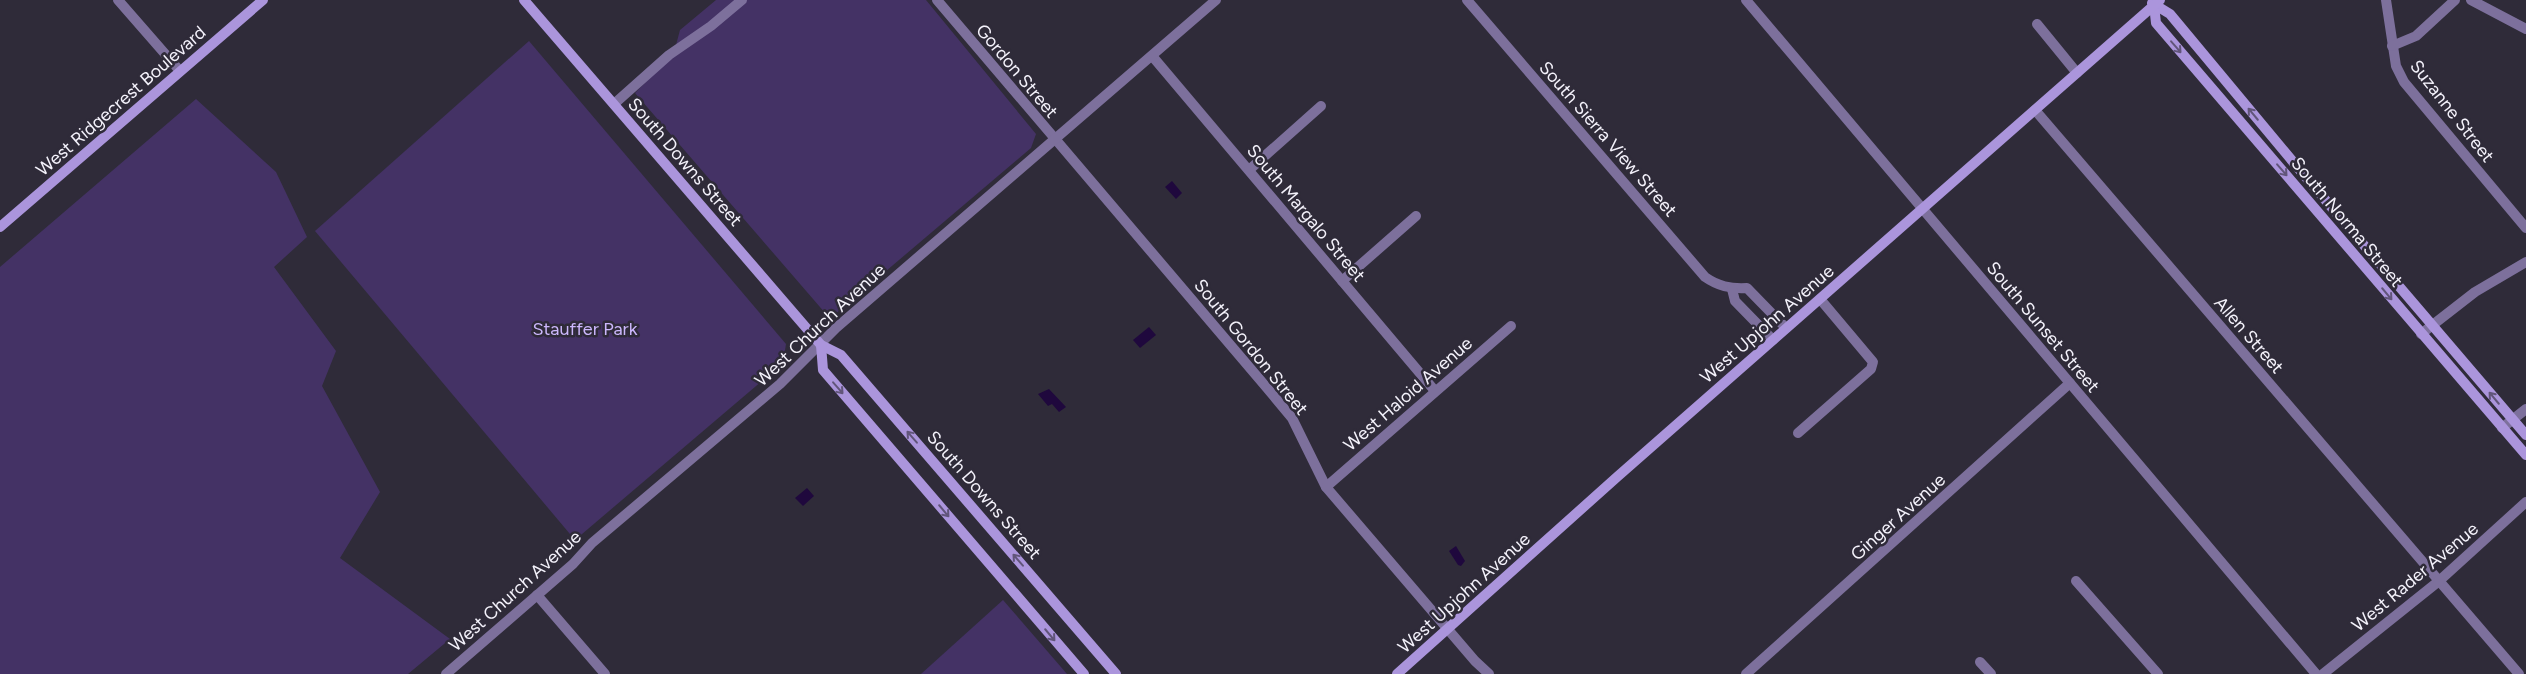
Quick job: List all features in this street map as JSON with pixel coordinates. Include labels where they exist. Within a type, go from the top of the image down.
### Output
[{"type":"main road","name":"West Ridgecrest Boulevard","points":[[0,227],[264,0]]},
{"type":"main road","name":"South Downs Street","points":[[524,0],[821,345],[841,355],[1116,674]]},
{"type":"main road","name":"West Upjohn Avenue","points":[[1397,674],[1786,328],[2078,73],[2155,2]]},
{"type":"main road","name":"South Norma Street","points":[[2155,2],[2170,14],[2304,175],[2526,435]]},
{"type":"main road","name":"South Norma Street","points":[[2155,2],[2156,24],[2526,455]]},
{"type":"main road","points":[[821,345],[823,370],[1084,674]]},
{"type":"street","points":[[118,0],[180,71]]},
{"type":"street","points":[[614,104],[669,55],[711,26],[742,0]]},
{"type":"street","name":"Gordon Street","points":[[937,0],[1044,128],[1055,138]]},
{"type":"street","name":"West Church Avenue","points":[[446,674],[573,564],[592,543],[752,408],[821,345],[836,328],[1055,138],[1153,57],[1216,0]]},
{"type":"street","name":"South Sierra View Street","points":[[1467,0],[1705,277],[1714,283],[1732,288],[1747,288],[1786,328]]},
{"type":"street","name":"South Sunset Street","points":[[1746,0],[2316,674]]},
{"type":"street","name":"Suzanne Street","points":[[2386,0],[2396,66],[2404,82],[2526,228]]},
{"type":"street","points":[[2392,46],[2416,36],[2455,0]]},
{"type":"street","points":[[2471,0],[2526,29]]},
{"type":"street","points":[[2036,24],[2078,73]]},
{"type":"street","name":"South Margalo Street","points":[[1153,57],[1435,391]]},
{"type":"street","points":[[1248,170],[1321,106]]},
{"type":"street","name":"Allen Street","points":[[2035,110],[2519,674]]},
{"type":"street","name":"South Gordon Street","points":[[1055,138],[1292,418],[1326,487],[1475,662],[1490,674]]},
{"type":"street","points":[[1342,281],[1416,216]]},
{"type":"street","points":[[2421,334],[2434,326],[2475,292],[2526,262]]},
{"type":"street","points":[[1732,288],[1735,301],[1773,340]]},
{"type":"street","points":[[1798,433],[1871,369],[1873,362],[1820,299]]},
{"type":"street","name":"West Haloid Avenue","points":[[1326,487],[1511,326]]},
{"type":"street","name":"Ginger Avenue","points":[[1746,674],[2070,383]]},
{"type":"street","points":[[2502,428],[2526,409]]},
{"type":"street","name":"West Rader Avenue","points":[[2323,674],[2439,581],[2526,502]]},
{"type":"street","points":[[2076,581],[2158,674]]},
{"type":"street","points":[[537,594],[605,674]]},
{"type":"street","points":[[1980,662],[1991,674]]},
{"type":"green space","points":[[716,0],[926,0],[1036,134],[1031,148],[833,316],[826,314],[635,93],[665,62],[676,45],[680,30]]},
{"type":"green space","name":"Stauffer Park","points":[[529,41],[786,344],[783,363],[575,540],[315,231]]},
{"type":"green space","points":[[196,99],[276,172],[307,237],[274,267],[336,351],[322,386],[380,492],[340,558],[450,639],[408,674],[0,674],[0,267]]},
{"type":"green space","points":[[1003,600],[1067,674],[921,674]]},
{"type":"shaded area","points":[[1172,181],[1182,193],[1176,199],[1165,187]]},
{"type":"shaded area","points":[[1149,327],[1156,335],[1140,348],[1133,340]]},
{"type":"shaded area","points":[[1049,389],[1066,407],[1059,412],[1052,404],[1048,406],[1038,394]]},
{"type":"shaded area","points":[[807,488],[814,496],[803,506],[795,498]]},
{"type":"shaded area","points":[[1456,546],[1465,561],[1461,566],[1458,565],[1449,551]]}]
